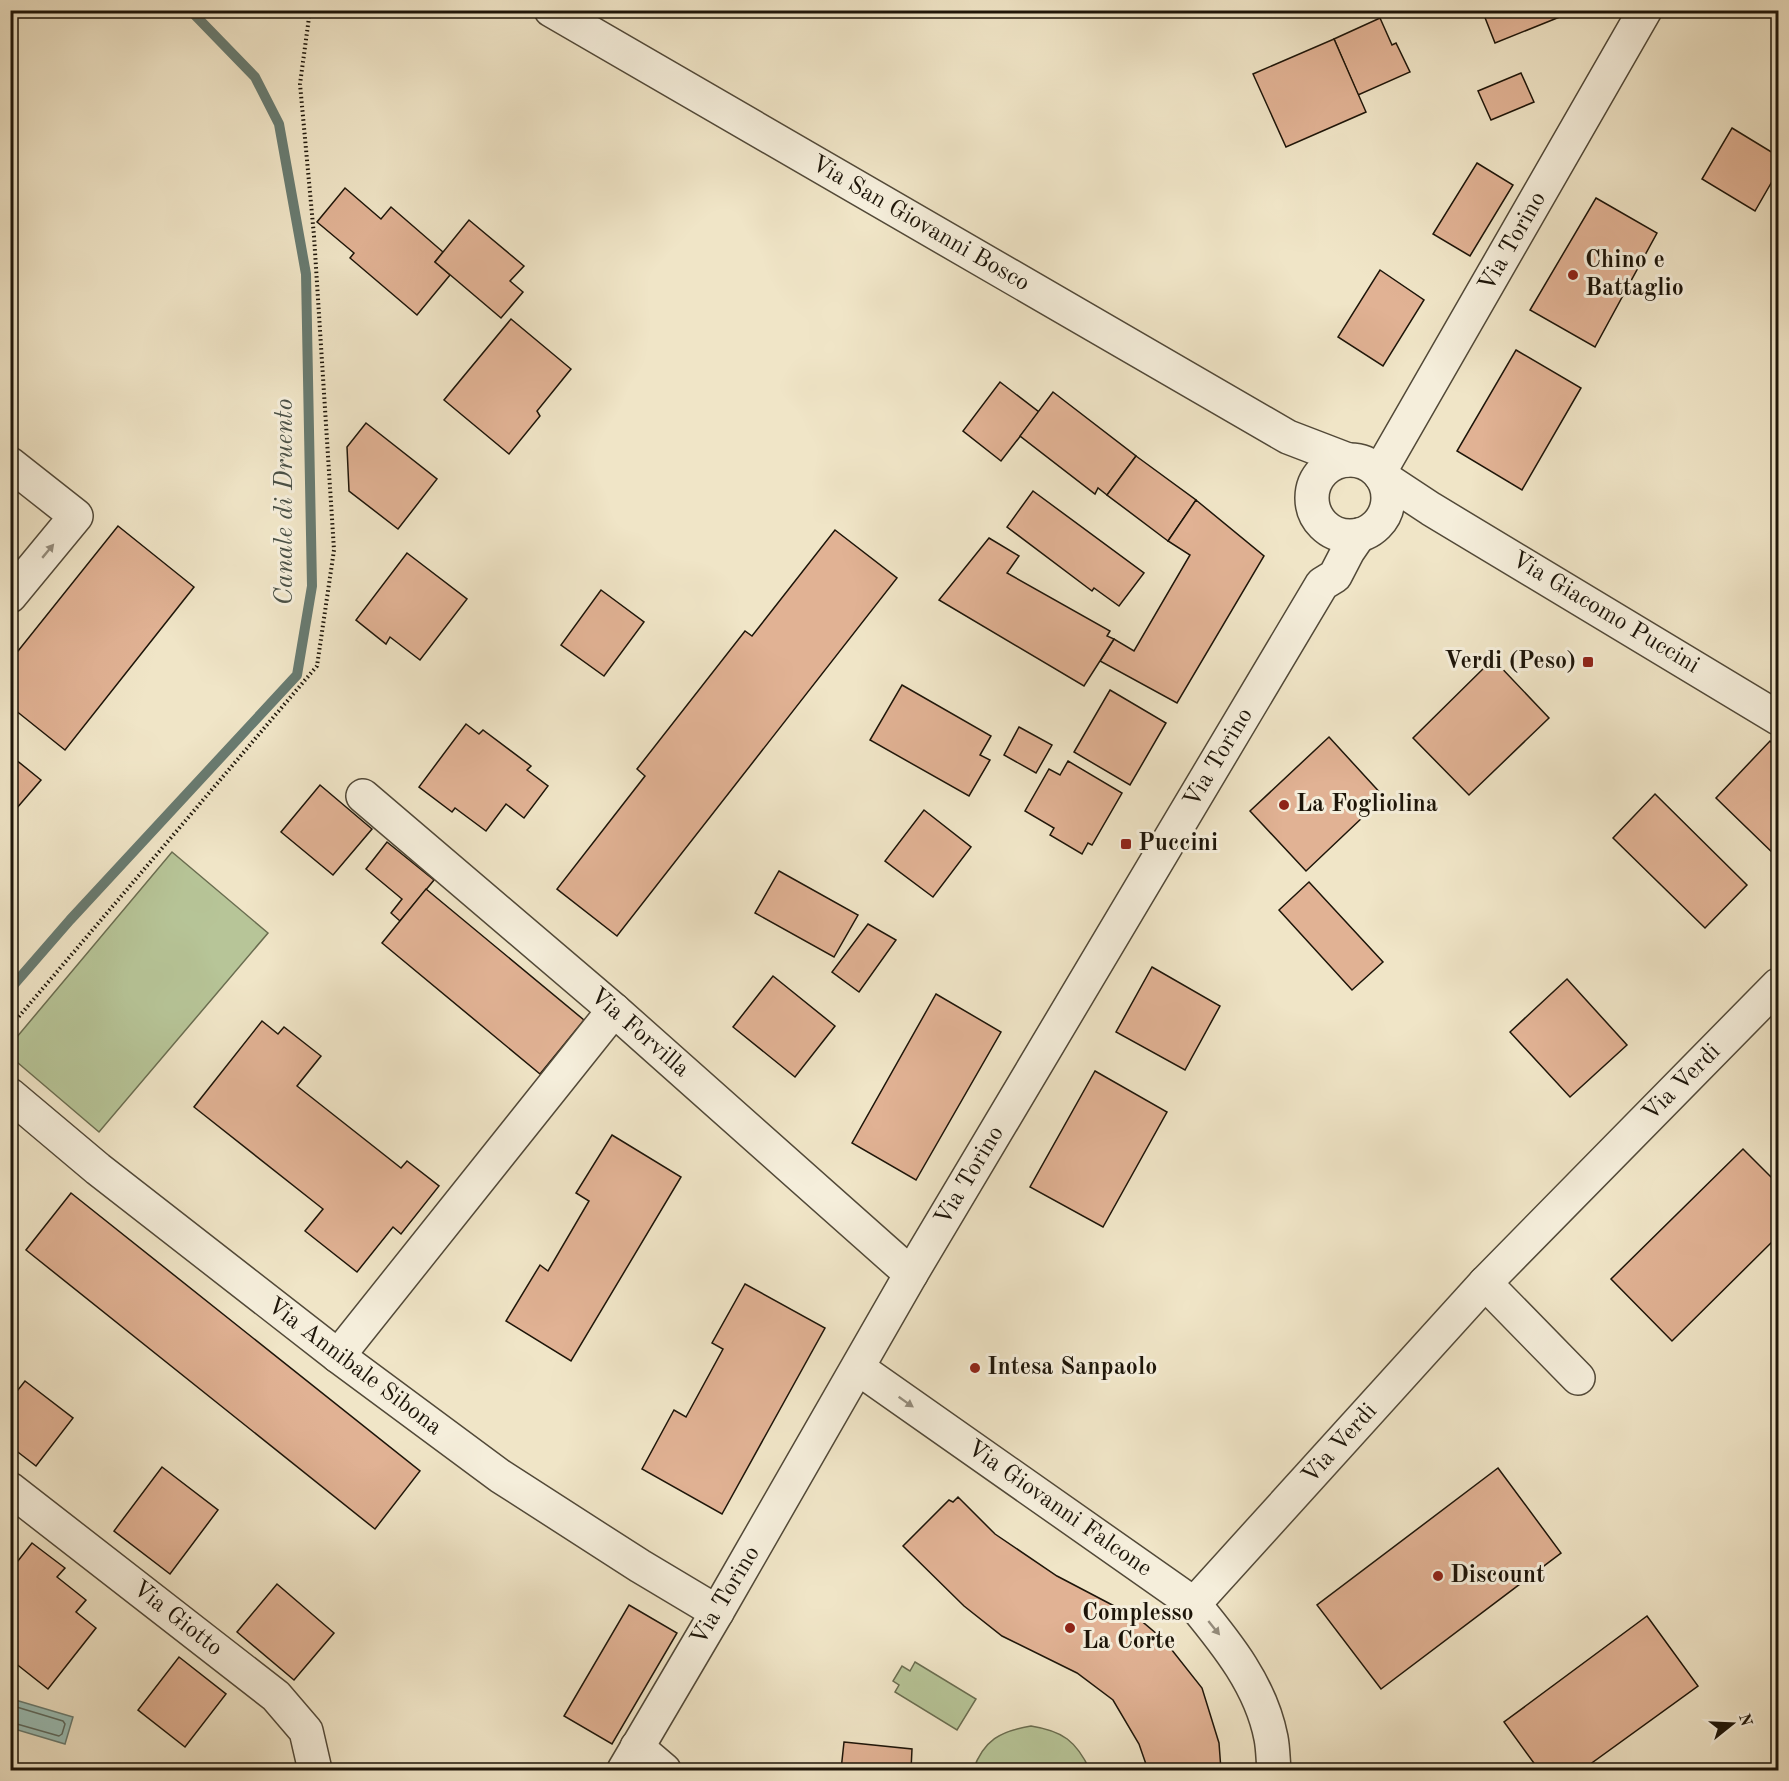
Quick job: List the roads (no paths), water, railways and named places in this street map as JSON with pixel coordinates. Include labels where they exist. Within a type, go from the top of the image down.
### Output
[{"type":"street","name":"Via San Giovanni Bosco","points":[[551,10],[1288,437],[1347,460]]},
{"type":"street","name":"Via Torino","points":[[1380,475],[1645,10]]},
{"type":"street","points":[[1288,437],[1315,505],[1325,527],[1335,534],[1347,537],[1359,535],[1375,527],[1386,512],[1389,500],[1387,488],[1372,466],[1361,461],[1347,460],[1335,463],[1324,470],[1316,480],[1315,505],[1322,584]]},
{"type":"street","points":[[10,464],[76,516],[10,596]]},
{"type":"street","name":"Via Giacomo Puccini","points":[[1380,475],[1431,509],[1779,718]]},
{"type":"street","points":[[1386,512],[1431,509]]},
{"type":"street","name":"Via Torino","points":[[631,1759],[911,1274],[1322,584],[1335,576],[1359,535]]},
{"type":"street","name":"Via Forvilla","points":[[363,796],[614,1010],[911,1274]]},
{"type":"street","name":"Via Verdi","points":[[1194,1604],[1485,1283],[1779,985]]},
{"type":"street","points":[[338,1356],[614,1010]]},
{"type":"street","name":"Via Annibale Sibona","points":[[10,1095],[98,1169],[338,1356],[500,1476],[640,1566],[717,1612]]},
{"type":"street","points":[[1485,1283],[1578,1378]]},
{"type":"street","name":"Via Giovanni Falcone","points":[[858,1368],[1194,1604],[1224,1641],[1251,1682],[1263,1709],[1271,1738],[1274,1770]]},
{"type":"street","name":"Via Giotto","points":[[10,1489],[276,1696],[306,1731],[315,1770]]},
{"type":"street","points":[[631,1759],[664,1770]]},
{"type":"water","points":[[12,1699],[73,1717],[65,1744],[11,1728]]},
{"type":"waterway","name":"Canale di Druento","points":[[10,989],[70,920],[297,675],[312,586],[306,274],[279,124],[255,77],[190,10]]},
{"type":"place","name":"Chino e Battaglio","points":[[1573,275]]},
{"type":"place","name":"Verdi (Peso)","points":[[1588,662]]},
{"type":"place","name":"La Fogliolina","points":[[1284,805]]},
{"type":"place","name":"Puccini","points":[[1126,844]]},
{"type":"place","name":"Intesa Sanpaolo","points":[[975,1368]]},
{"type":"place","name":"Discount","points":[[1438,1576]]},
{"type":"place","name":"Complesso La Corte","points":[[1070,1628]]}]
